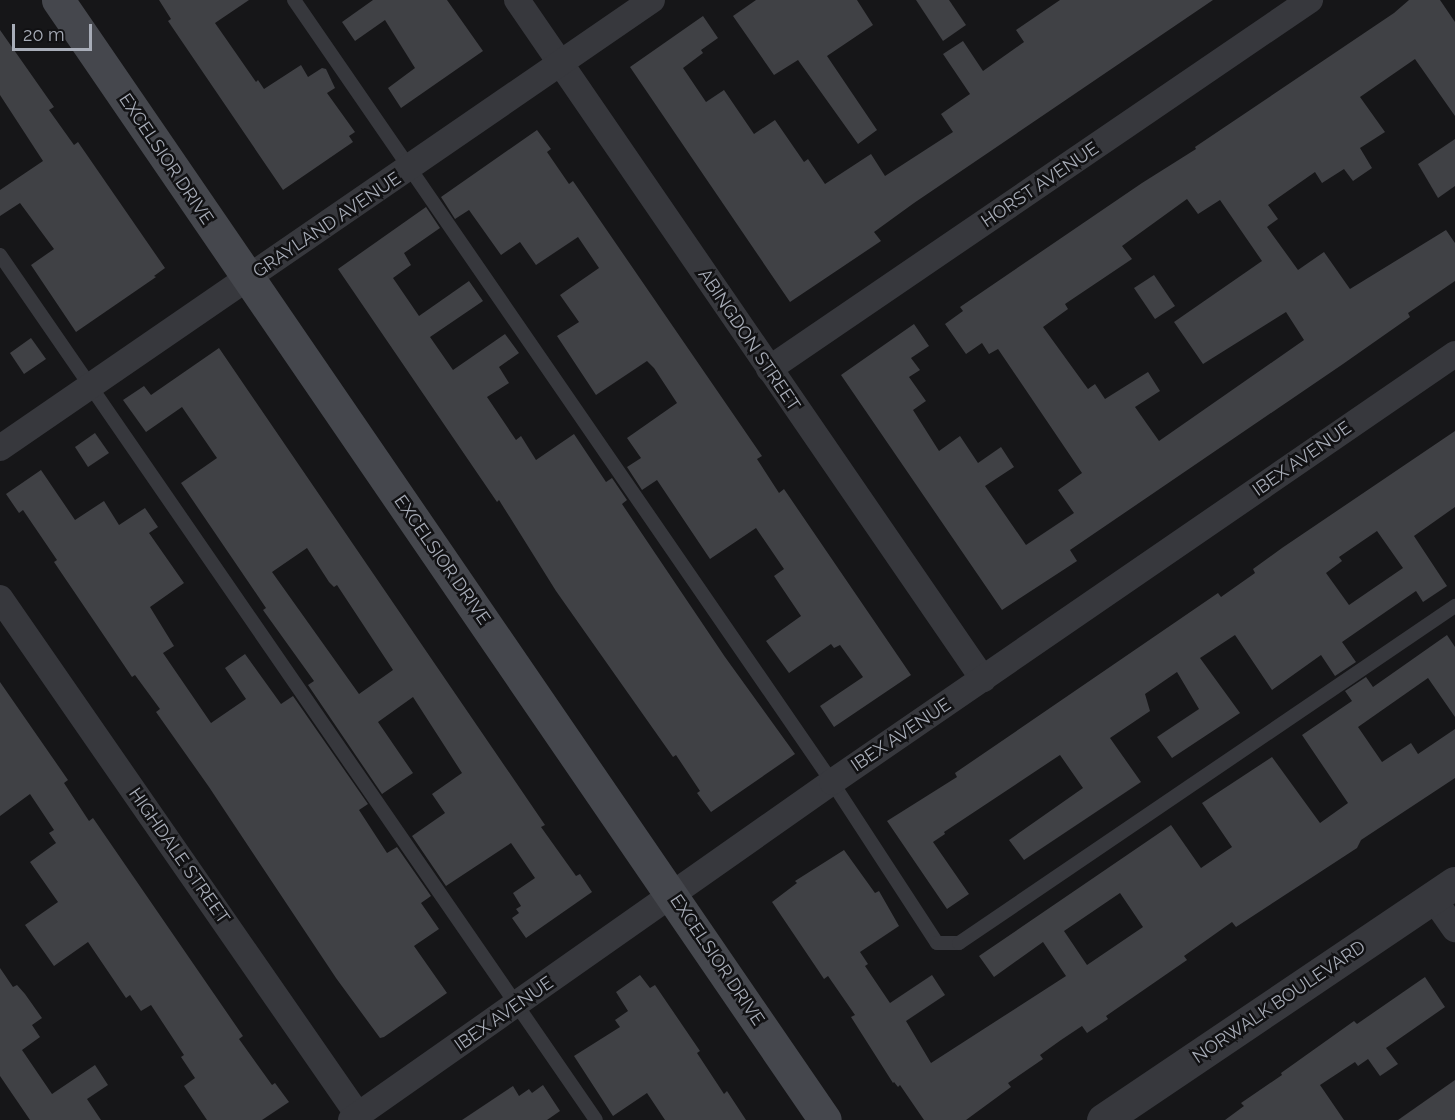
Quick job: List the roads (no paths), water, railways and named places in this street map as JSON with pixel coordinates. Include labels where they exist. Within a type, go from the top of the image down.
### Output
[{"type":"main road","name":"EXCELSIOR DRIVE","points":[[57,0],[825,1120]]},
{"type":"street","name":"ABINGDON STREET","points":[[517,0],[983,679]]},
{"type":"street","name":"GRAYLAND AVENUE","points":[[0,447],[408,170],[652,0]]},
{"type":"street","name":"HORST AVENUE","points":[[769,369],[1310,0]]},
{"type":"street","name":"IBEX AVENUE","points":[[355,1118],[832,782],[1453,360]]},
{"type":"street","name":"HIGHDALE STREET","points":[[0,597],[355,1118]]},
{"type":"street","points":[[1444,890],[1455,929]]},
{"type":"street","name":"NORWALK BOULEVARD","points":[[1103,1120],[1444,890]]},
{"type":"lane","points":[[294,0],[408,170],[832,782],[937,943],[959,943],[1455,606]]},
{"type":"lane","points":[[0,255],[596,1120]]}]
